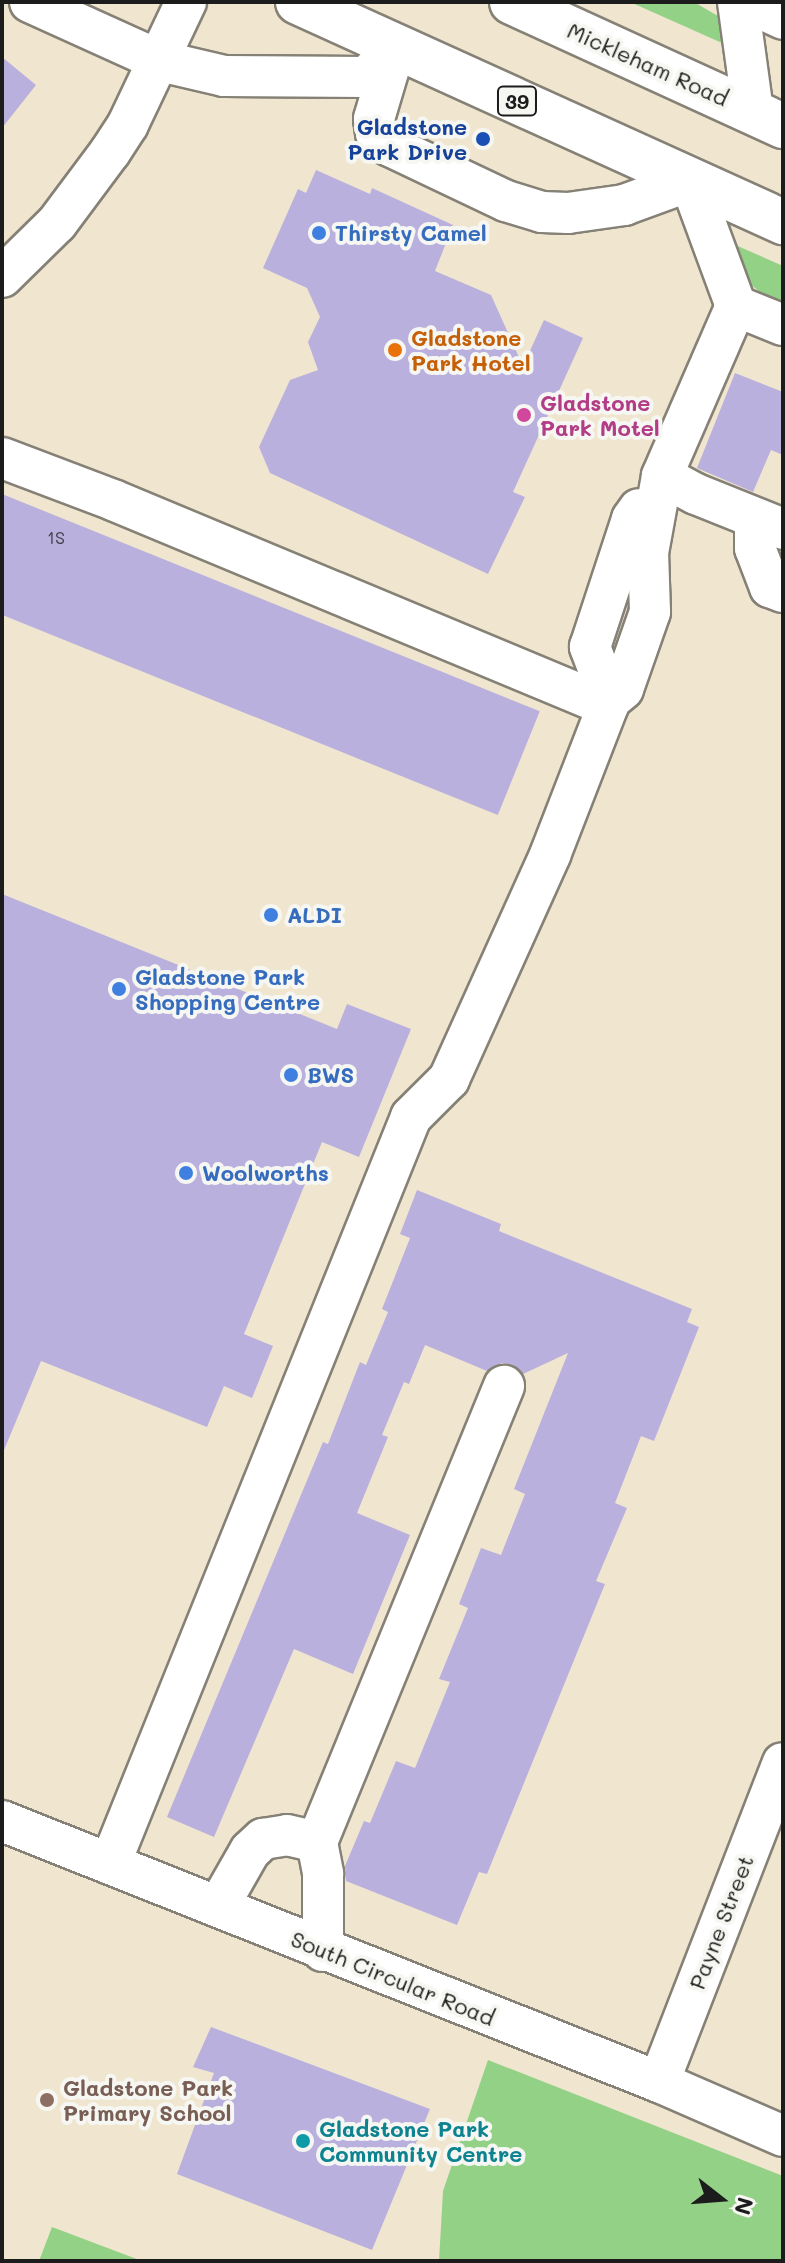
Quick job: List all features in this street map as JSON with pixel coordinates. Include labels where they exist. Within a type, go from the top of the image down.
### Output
[{"type":"main road","name":"39","points":[[298,2],[783,222]]},
{"type":"main road","name":"Mickleham Road","points":[[512,2],[768,119]]},
{"type":"street","points":[[30,2],[160,61],[224,76],[367,77],[396,45]]},
{"type":"street","points":[[2,277],[57,223],[128,124],[186,2]]},
{"type":"street","points":[[738,2],[768,119]]},
{"type":"street","points":[[747,2],[783,19]]},
{"type":"street","points":[[110,1864],[411,1117],[449,1079],[550,855],[609,703],[590,647],[632,519],[662,476],[736,306],[690,181],[624,205],[554,213],[520,207],[397,151],[378,136],[374,124],[377,100],[396,45]]},
{"type":"street","points":[[736,306],[783,325]]},
{"type":"street","points":[[3,453],[609,703]]},
{"type":"street","points":[[662,476],[769,524],[755,548],[770,587],[783,592]]},
{"type":"street","points":[[323,1951],[323,1874],[317,1842],[504,1386]]},
{"type":"street","name":"Payne Street","points":[[659,2082],[783,1763]]},
{"type":"street","name":"South Circular Road","points":[[2,1821],[659,2082],[783,2136]]},
{"type":"street","points":[[218,1907],[250,1851],[263,1839],[287,1835],[317,1842]]},
{"type":"green space","points":[[630,2],[694,2],[723,19],[731,47]]},
{"type":"green space","points":[[731,243],[783,266],[783,304],[764,296],[745,279]]},
{"type":"green space","points":[[488,2060],[783,2176],[783,2261],[439,2261],[443,2191]]},
{"type":"green space","points":[[52,2227],[142,2261],[39,2261]]},
{"type":"building","points":[[2,57],[36,85],[2,128]]},
{"type":"building","name":"Gladstone Park Hotel","points":[[316,170],[370,194],[372,188],[453,225],[435,271],[491,295],[523,366],[544,320],[583,338],[513,492],[525,497],[488,574],[270,473],[259,447],[290,380],[318,370],[308,342],[320,317],[307,288],[263,268],[298,189],[306,193]]},
{"type":"building","points":[[735,373],[783,392],[783,455],[771,450],[753,492],[697,468]]},
{"type":"building","points":[[2,494],[540,711],[498,815],[2,615]]},
{"type":"building","name":"Gladstone Park Shopping Centre","points":[[2,894],[337,1029],[347,1004],[411,1029],[359,1157],[322,1142],[244,1334],[273,1346],[252,1398],[224,1386],[207,1427],[41,1361],[2,1455]]},
{"type":"building","points":[[417,1190],[501,1224],[499,1231],[692,1309],[687,1322],[699,1327],[654,1441],[641,1436],[615,1503],[627,1508],[596,1581],[605,1584],[487,1874],[479,1872],[457,1925],[346,1881],[345,1866],[364,1821],[370,1823],[396,1761],[415,1768],[450,1682],[439,1679],[468,1608],[459,1604],[481,1548],[501,1555],[525,1494],[514,1489],[568,1353],[523,1374],[513,1365],[502,1363],[487,1371],[425,1345],[409,1384],[404,1382],[382,1435],[388,1437],[357,1513],[410,1535],[353,1674],[294,1649],[214,1837],[167,1817],[323,1442],[328,1444],[360,1362],[366,1365],[388,1312],[382,1309],[410,1238],[400,1234]]},
{"type":"building","name":"Gladstone Park Community Centre","points":[[211,2027],[430,2109],[372,2250],[177,2174],[214,2073],[193,2067]]},
{"type":"place","name":"Gladstone Park Drive","points":[[483,139]]},
{"type":"place","name":"Thirsty Camel","points":[[319,233]]},
{"type":"place","name":"Gladstone Park Hotel","points":[[395,350]]},
{"type":"place","name":"Gladstone Park Motel","points":[[524,415]]},
{"type":"place","name":"ALDI","points":[[271,915]]},
{"type":"place","name":"Gladstone Park Shopping Centre","points":[[119,989]]},
{"type":"place","name":"BWS","points":[[291,1075]]},
{"type":"place","name":"Woolworths","points":[[186,1173]]},
{"type":"place","name":"Gladstone Park Primary School","points":[[47,2100]]},
{"type":"place","name":"Gladstone Park Community Centre","points":[[303,2141]]}]
